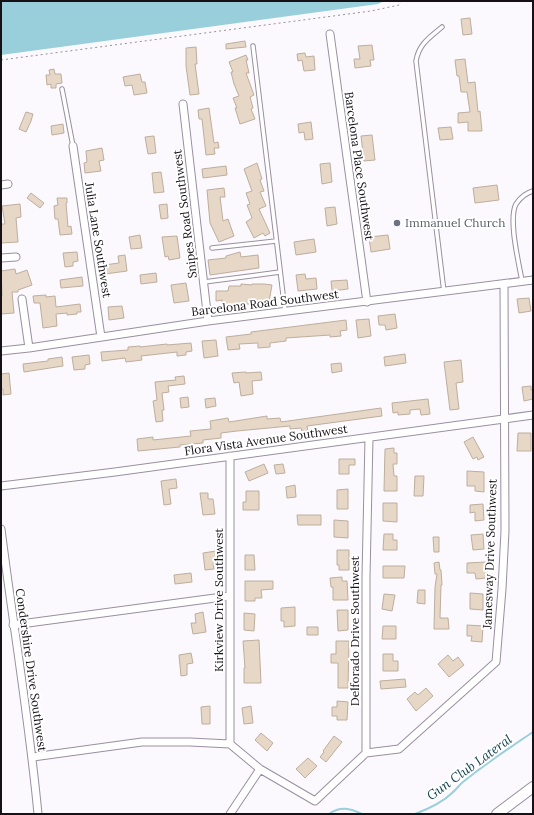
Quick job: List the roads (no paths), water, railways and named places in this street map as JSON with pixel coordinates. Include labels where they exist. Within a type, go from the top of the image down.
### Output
[{"type":"main road","points":[[497,814],[533,787]]},
{"type":"street","name":"Barcelona Place Southwest","points":[[330,34],[367,302]]},
{"type":"street","name":"Snipes Road Southwest","points":[[183,104],[208,322]]},
{"type":"street","name":"Julia Lane Southwest","points":[[72,146],[101,337]]},
{"type":"street","points":[[1,258],[16,257]]},
{"type":"street","name":"Barcelona Road Southwest","points":[[1,351],[208,322],[533,280]]},
{"type":"street","name":"Jamesway Drive Southwest","points":[[366,753],[399,749],[496,662],[505,531],[504,284]]},
{"type":"street","points":[[22,299],[29,348]]},
{"type":"street","name":"Flora Vista Avenue Southwest","points":[[1,486],[370,438],[533,415]]},
{"type":"street","name":"Delforado Drive Southwest","points":[[366,753],[366,577],[370,438]]},
{"type":"street","name":"Kirkview Drive Southwest","points":[[230,456],[230,744]]},
{"type":"street","name":"Condershire Drive Southwest","points":[[1,529],[32,757],[38,814]]},
{"type":"street","points":[[13,625],[230,596]]},
{"type":"street","points":[[32,757],[142,742],[230,744],[260,769],[315,801],[366,753]]},
{"type":"street","points":[[230,814],[260,769]]},
{"type":"lane","points":[[442,27],[418,50],[416,61],[444,292]]},
{"type":"lane","points":[[253,46],[285,312]]},
{"type":"lane","points":[[62,89],[72,146]]},
{"type":"lane","points":[[522,281],[514,230],[514,214],[516,205],[523,196],[533,191]]},
{"type":"lane","points":[[212,248],[276,241]]},
{"type":"lane","points":[[204,282],[280,272]]},
{"type":"water","points":[[1,1],[384,1],[378,4],[1,55]]},
{"type":"waterway","name":"Gun Club Lateral","points":[[415,814],[444,800],[480,769],[533,732]]},
{"type":"waterway","name":"Gun Club Lateral","points":[[329,814],[333,811],[341,809],[353,810],[362,814]]},
{"type":"place","name":"Immanuel Church","points":[[397,223]]}]
